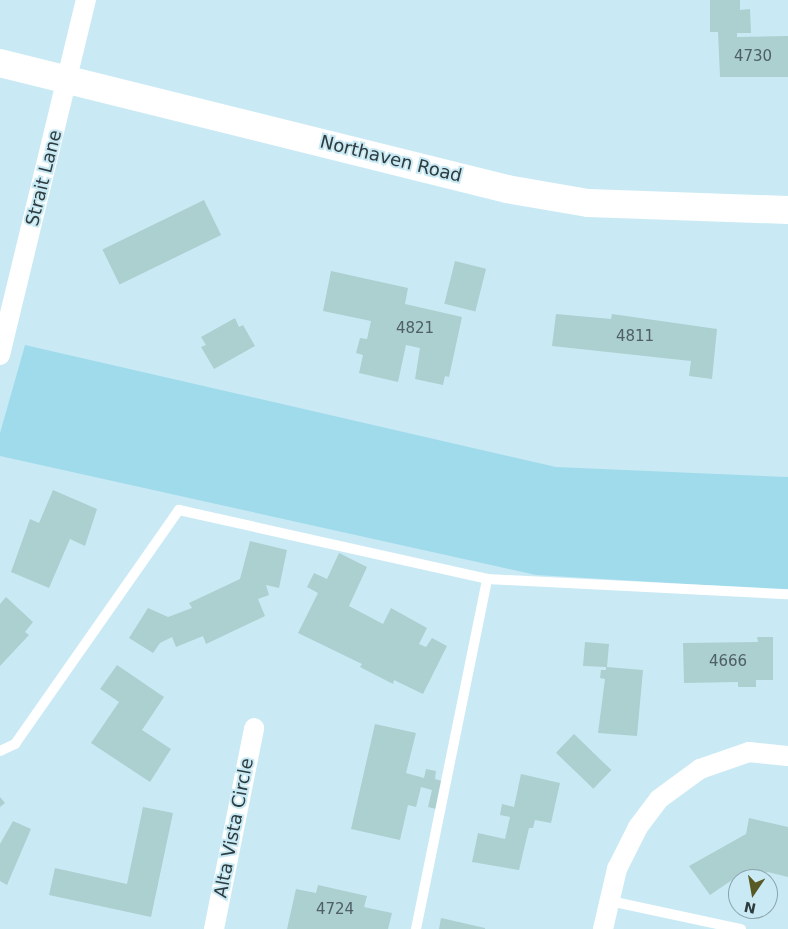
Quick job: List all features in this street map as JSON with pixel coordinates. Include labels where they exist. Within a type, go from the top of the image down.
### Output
[{"type":"street","name":"Strait Lane","points":[[0,355],[69,77],[86,0]]},
{"type":"street","name":"Northaven Road","points":[[0,63],[69,77],[507,189],[588,203],[788,210]]},
{"type":"street","name":"Alta Vista Circle","points":[[214,929],[254,728]]},
{"type":"street","points":[[604,929],[617,869],[638,827],[659,799],[700,769],[749,752],[788,756]]},
{"type":"lane","points":[[0,751],[15,744],[179,510],[488,579],[788,594]]},
{"type":"lane","points":[[416,929],[488,579]]},
{"type":"lane","points":[[610,901],[740,929]]},
{"type":"shaded area","points":[[25,345],[556,467],[788,477],[788,590],[536,575],[0,456],[0,433]]},
{"type":"building","points":[[710,0],[740,0],[740,10],[750,9],[751,33],[737,33],[737,37],[788,36],[788,77],[720,77],[718,32],[710,32]]},
{"type":"building","points":[[204,200],[221,235],[120,285],[102,250]]},
{"type":"building","points":[[455,261],[486,269],[475,311],[444,304]]},
{"type":"building","points":[[331,271],[408,288],[405,304],[462,317],[449,377],[445,376],[443,385],[415,379],[420,348],[406,345],[398,382],[359,373],[363,355],[356,353],[360,338],[367,339],[371,321],[323,311]]},
{"type":"building","points":[[556,314],[611,319],[612,314],[717,329],[712,379],[689,376],[691,361],[552,346]]},
{"type":"building","points":[[235,318],[239,327],[243,325],[255,346],[214,369],[201,347],[206,345],[201,337]]},
{"type":"building","points":[[53,490],[97,509],[85,546],[70,539],[49,588],[11,572],[30,519],[39,523]]},
{"type":"building","points":[[250,541],[287,550],[279,588],[266,585],[269,595],[258,599],[265,616],[206,644],[203,636],[176,647],[172,637],[160,643],[153,653],[129,638],[148,608],[168,617],[192,608],[189,603],[240,579]]},
{"type":"building","points":[[339,553],[367,567],[349,606],[383,624],[391,608],[427,628],[419,644],[426,647],[432,638],[447,646],[423,694],[394,680],[393,684],[360,667],[362,664],[298,633],[318,593],[307,587],[314,573],[327,579]]},
{"type":"building","points":[[6,597],[33,622],[25,632],[29,635],[0,666],[0,604]]},
{"type":"building","points":[[757,637],[773,637],[773,680],[756,680],[756,687],[738,687],[738,682],[684,683],[683,643],[758,642]]},
{"type":"building","points":[[585,642],[609,644],[607,667],[643,670],[637,736],[598,733],[605,679],[600,678],[601,670],[606,670],[606,667],[583,666]]},
{"type":"building","points":[[117,665],[164,697],[142,730],[171,749],[150,782],[91,743],[119,702],[100,689]]},
{"type":"building","points":[[375,724],[416,733],[406,773],[424,778],[426,769],[436,771],[435,779],[442,781],[436,809],[428,807],[432,790],[421,787],[416,807],[408,805],[400,840],[351,829]]},
{"type":"building","points":[[574,734],[611,770],[593,789],[556,753]]},
{"type":"building","points":[[521,774],[560,783],[551,823],[535,820],[533,828],[529,828],[519,870],[472,862],[478,833],[505,839],[510,817],[500,815],[502,804],[514,807]]},
{"type":"building","points":[[0,797],[5,803],[0,807]]},
{"type":"building","points":[[143,807],[173,813],[151,917],[49,895],[55,868],[127,884]]},
{"type":"building","points":[[749,818],[788,827],[788,877],[778,874],[778,869],[728,869],[728,883],[710,895],[689,866],[746,834]]},
{"type":"building","points":[[13,821],[31,829],[7,885],[0,881],[0,844]]},
{"type":"building","points":[[318,885],[367,896],[364,907],[392,913],[388,929],[287,929],[296,889],[316,893]]},
{"type":"building","points":[[441,918],[485,928],[485,929],[439,929]]}]
